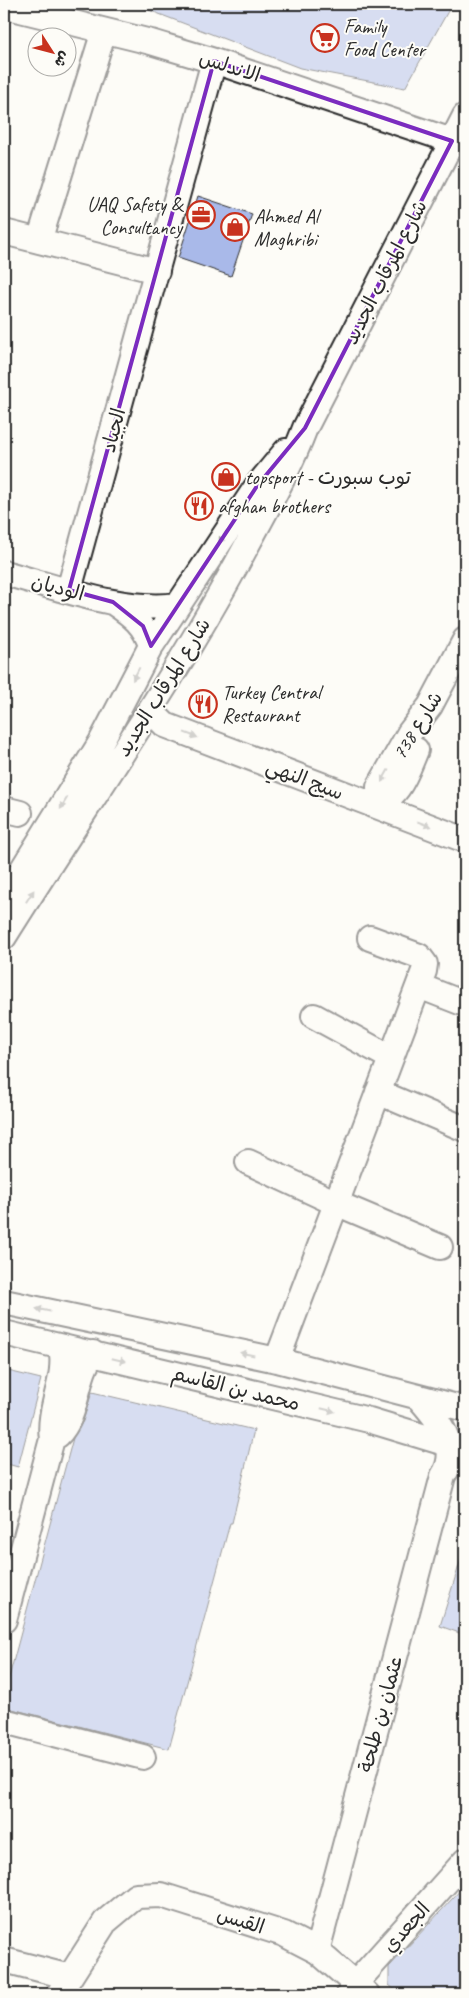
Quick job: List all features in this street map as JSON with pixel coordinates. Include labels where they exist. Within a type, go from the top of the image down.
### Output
[{"type":"street","name":"الاندلس","points":[[4,6],[151,42],[214,61],[452,141]]},
{"type":"street","points":[[39,241],[104,31]]},
{"type":"street","name":"الجياد","points":[[69,590],[214,61]]},
{"type":"street","name":"شارع المرقاب الجديد","points":[[4,937],[150,710],[228,581],[293,460],[305,428],[465,116]]},
{"type":"street","points":[[4,232],[157,270]]},
{"type":"street","name":"شارع المرقاب الجديد","points":[[4,899],[101,742],[151,646],[257,486],[305,428]]},
{"type":"street","points":[[150,710],[154,676],[202,590],[208,560]]},
{"type":"street","name":"الوديان","points":[[4,573],[113,602],[150,607],[178,605]]},
{"type":"street","name":"الوديان","points":[[113,602],[136,618],[148,636],[151,646]]},
{"type":"street","name":"شارع 738","points":[[381,806],[395,794],[415,753],[430,706],[465,640]]},
{"type":"street","name":"سيج النهي","points":[[150,710],[165,725],[381,806],[465,840]]},
{"type":"street","points":[[277,1360],[424,971],[423,960],[419,956],[370,938]]},
{"type":"street","points":[[419,986],[465,1004]]},
{"type":"street","points":[[314,1016],[391,1058]]},
{"type":"street","points":[[378,1092],[465,1129]]},
{"type":"street","points":[[248,1162],[336,1203],[440,1246]]},
{"type":"street","name":"محمد بن القاسم","points":[[4,1302],[277,1360],[465,1408]]},
{"type":"street","name":"محمد بن القاسم","points":[[4,1333],[369,1420],[457,1447]]},
{"type":"street","points":[[4,1620],[52,1439],[52,1418],[64,1369],[61,1347]]},
{"type":"street","points":[[52,1439],[59,1433],[69,1418],[83,1367],[92,1353]]},
{"type":"street","points":[[418,1397],[457,1447]]},
{"type":"street","points":[[424,1436],[433,1447],[443,1476]]},
{"type":"street","name":"عثمان بن طلحة","points":[[317,1951],[443,1476],[457,1447]]},
{"type":"street","points":[[4,1721],[143,1757]]},
{"type":"street","name":"الجعدي","points":[[357,1990],[465,1861]]},
{"type":"street","name":"القبس","points":[[65,1986],[105,1922],[136,1896],[161,1895],[284,1934],[317,1951],[357,1990]]},
{"type":"street","points":[[4,1960],[65,1986]]},
{"type":"highlighted area","points":[[214,61],[452,141],[305,428],[257,486],[151,646],[143,626],[113,602],[69,590]]},
{"type":"building","name":"Family Food Center","points":[[133,4],[452,4],[405,88],[300,68]]},
{"type":"building","points":[[198,196],[252,214],[231,276],[178,258]]},
{"type":"building","points":[[4,1370],[41,1379],[18,1467],[4,1463]]},
{"type":"building","points":[[92,1392],[254,1430],[232,1523],[230,1523],[169,1749],[4,1707],[4,1696],[73,1438],[83,1421]]},
{"type":"building","points":[[462,1556],[465,1556],[465,1635],[440,1626]]},
{"type":"building","points":[[465,1885],[465,1994],[400,1994],[389,1985],[389,1967]]},
{"type":"place","name":"Family Food Center","points":[[325,38]]},
{"type":"place","name":"UAQ Safety & Consultancy","points":[[201,215]]},
{"type":"place","name":"Ahmed Al Maghribi","points":[[235,227]]},
{"type":"place","name":"topsport - توب سبورت","points":[[226,477]]},
{"type":"place","name":"afghan brothers","points":[[199,506]]},
{"type":"place","name":"Turkey Central Restaurant","points":[[203,704]]}]
